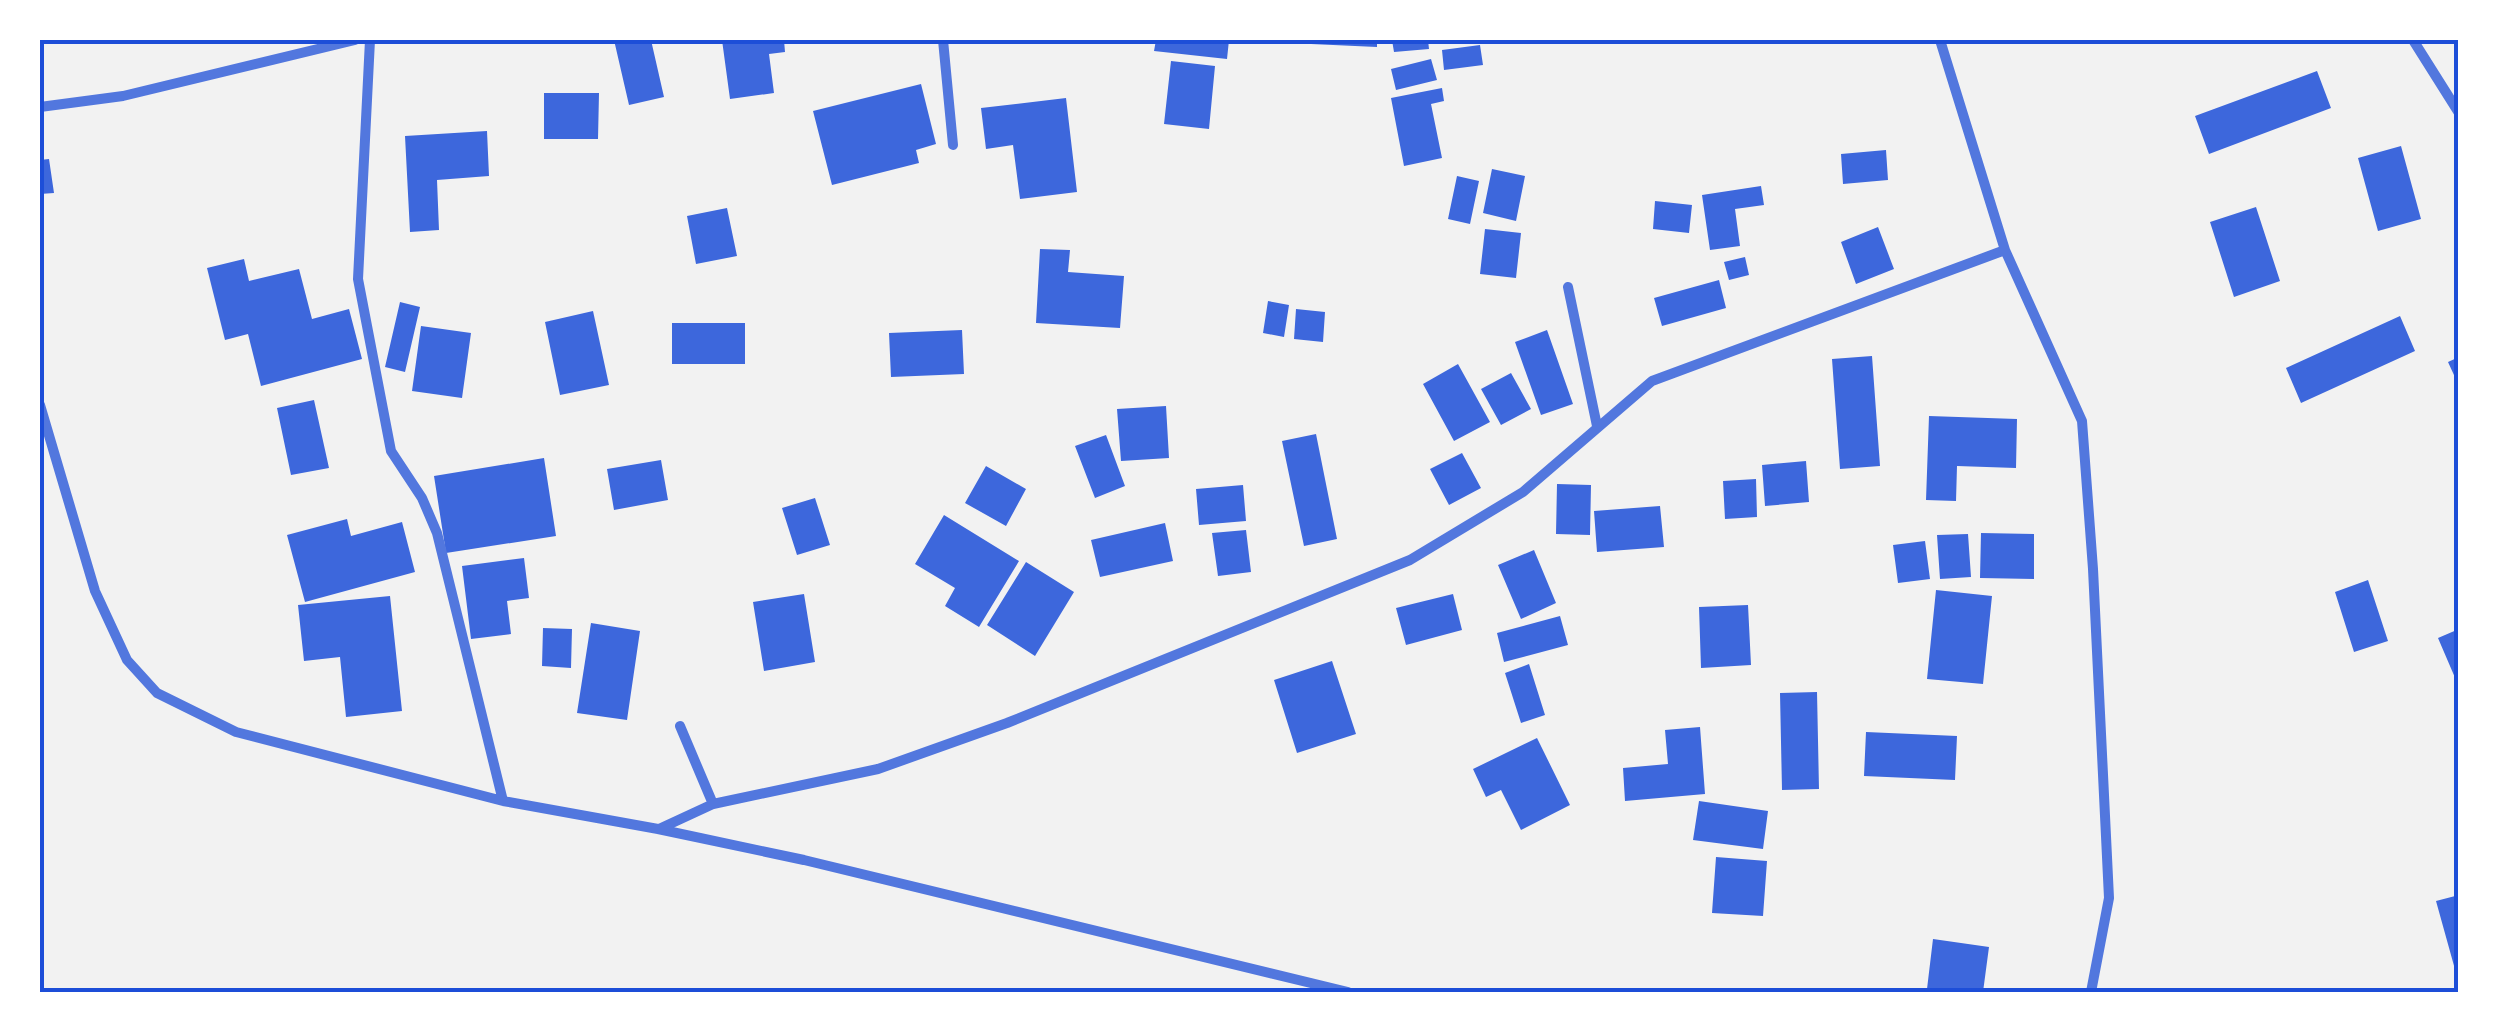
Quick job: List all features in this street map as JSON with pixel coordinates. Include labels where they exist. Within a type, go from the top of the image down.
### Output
[{"type":"street","points":[[40,108],[123,96],[355,40]]},
{"type":"street","points":[[370,40],[358,279],[390,450],[422,498],[437,533],[504,802]]},
{"type":"street","points":[[943,40],[953,146]]},
{"type":"street","points":[[1940,40],[2005,250],[2082,421],[2109,898],[2092,992]]},
{"type":"street","points":[[2413,40],[2459,113]]},
{"type":"street","points":[[658,829],[713,804],[878,769],[1008,723],[1410,560],[1523,492],[1652,381],[2005,250]]},
{"type":"street","points":[[1568,288],[1597,426]]},
{"type":"street","points":[[40,405],[94,591],[127,660],[157,692],[236,732],[504,802],[804,860],[1348,992]]},
{"type":"street","points":[[680,726],[713,804]]},
{"type":"building","points":[[614,40],[651,40],[664,97],[629,105]]},
{"type":"building","points":[[722,40],[784,40],[785,52],[769,54],[774,93],[730,99]]},
{"type":"building","points":[[1156,40],[1229,40],[1227,59],[1154,51]]},
{"type":"building","points":[[1311,40],[1377,40],[1377,47],[1311,44]]},
{"type":"building","points":[[1392,40],[1428,40],[1429,49],[1394,52]]},
{"type":"building","points":[[1480,45],[1483,65],[1444,70],[1442,50]]},
{"type":"building","points":[[1431,59],[1437,80],[1396,90],[1391,69]]},
{"type":"building","points":[[1171,61],[1215,66],[1209,129],[1164,124]]},
{"type":"building","points":[[2317,71],[2331,108],[2209,154],[2195,116]]},
{"type":"building","points":[[921,84],[936,144],[916,150],[919,163],[832,185],[813,111]]},
{"type":"building","points":[[1442,88],[1444,101],[1431,104],[1442,158],[1404,166],[1391,98]]},
{"type":"building","points":[[544,93],[599,93],[598,139],[544,139]]},
{"type":"building","points":[[1066,98],[1077,192],[1020,199],[1013,145],[986,149],[981,108]]},
{"type":"building","points":[[487,131],[489,176],[437,180],[439,230],[410,232],[405,136]]},
{"type":"building","points":[[2401,146],[2421,219],[2378,231],[2358,158]]},
{"type":"building","points":[[1886,150],[1888,180],[1843,184],[1841,154]]},
{"type":"building","points":[[49,159],[54,193],[40,194],[40,160]]},
{"type":"building","points":[[1492,169],[1525,176],[1516,221],[1483,213]]},
{"type":"building","points":[[1457,176],[1479,181],[1470,224],[1448,219]]},
{"type":"building","points":[[1761,186],[1764,205],[1735,209],[1740,246],[1710,250],[1702,195]]},
{"type":"building","points":[[1655,201],[1692,205],[1689,233],[1653,229]]},
{"type":"building","points":[[2256,207],[2280,281],[2234,297],[2210,222]]},
{"type":"building","points":[[727,208],[737,256],[696,264],[687,216]]},
{"type":"building","points":[[1878,227],[1894,269],[1856,284],[1841,242]]},
{"type":"building","points":[[1485,229],[1521,233],[1516,278],[1480,274]]},
{"type":"building","points":[[1040,249],[1070,250],[1068,272],[1124,276],[1120,328],[1036,323]]},
{"type":"building","points":[[1745,257],[1749,275],[1729,280],[1724,262]]},
{"type":"building","points":[[244,259],[249,281],[299,269],[312,319],[349,309],[362,359],[261,386],[248,334],[225,340],[207,268]]},
{"type":"building","points":[[1719,280],[1726,308],[1662,326],[1654,298]]},
{"type":"building","points":[[1268,301],[1289,305],[1284,337],[1263,333]]},
{"type":"building","points":[[400,302],[420,307],[405,372],[385,367]]},
{"type":"building","points":[[1296,309],[1325,312],[1323,342],[1294,339]]},
{"type":"building","points":[[593,311],[609,385],[560,395],[545,322]]},
{"type":"building","points":[[2400,316],[2415,351],[2301,403],[2286,368]]},
{"type":"building","points":[[672,323],[745,323],[745,364],[672,364]]},
{"type":"building","points":[[421,326],[471,333],[462,398],[412,391]]},
{"type":"building","points":[[962,330],[964,374],[891,377],[889,333]]},
{"type":"building","points":[[1547,330],[1573,404],[1541,415],[1515,342]]},
{"type":"building","points":[[1872,356],[1880,466],[1840,469],[1832,359]]},
{"type":"building","points":[[2459,357],[2459,386],[2448,362]]},
{"type":"building","points":[[1458,364],[1490,422],[1454,441],[1423,384]]},
{"type":"building","points":[[1511,373],[1531,409],[1501,425],[1481,389]]},
{"type":"building","points":[[314,400],[329,468],[291,475],[277,408]]},
{"type":"building","points":[[1166,406],[1169,458],[1121,461],[1117,409]]},
{"type":"building","points":[[1929,416],[2017,419],[2016,468],[1957,466],[1956,501],[1926,500]]},
{"type":"building","points":[[1316,434],[1337,539],[1304,546],[1282,441]]},
{"type":"building","points":[[1106,435],[1125,486],[1095,498],[1075,446]]},
{"type":"building","points":[[1462,453],[1481,488],[1449,505],[1430,469]]},
{"type":"building","points":[[544,458],[556,536],[446,553],[434,476]]},
{"type":"building","points":[[661,460],[668,500],[614,510],[607,469]]},
{"type":"building","points":[[1806,461],[1809,502],[1765,506],[1762,465]]},
{"type":"building","points":[[986,466],[1026,489],[1006,526],[965,503]]},
{"type":"building","points":[[1756,479],[1757,517],[1725,519],[1723,481]]},
{"type":"building","points":[[1557,484],[1591,485],[1590,535],[1556,534]]},
{"type":"building","points":[[1243,485],[1246,521],[1199,525],[1196,489]]},
{"type":"building","points":[[815,498],[830,545],[797,555],[782,508]]},
{"type":"building","points":[[1660,506],[1664,547],[1597,552],[1594,511]]},
{"type":"building","points":[[944,515],[1019,561],[979,627],[945,606],[955,588],[915,564]]},
{"type":"building","points":[[347,519],[351,536],[402,522],[415,572],[305,602],[287,535]]},
{"type":"building","points":[[1165,523],[1173,561],[1100,577],[1091,540]]},
{"type":"building","points":[[1246,530],[1251,572],[1218,576],[1212,533]]},
{"type":"building","points":[[1981,533],[2034,534],[2034,579],[1980,578]]},
{"type":"building","points":[[1968,534],[1971,577],[1940,579],[1937,535]]},
{"type":"building","points":[[1925,541],[1930,579],[1898,583],[1893,545]]},
{"type":"building","points":[[1534,550],[1556,603],[1521,619],[1498,565]]},
{"type":"building","points":[[524,558],[529,598],[507,601],[511,634],[471,639],[462,566]]},
{"type":"building","points":[[1026,562],[1074,592],[1035,656],[987,625]]},
{"type":"building","points":[[2368,580],[2388,641],[2354,652],[2335,592]]},
{"type":"building","points":[[1936,590],[1992,596],[1983,684],[1927,679]]},
{"type":"building","points":[[804,594],[815,662],[764,671],[753,602]]},
{"type":"building","points":[[1453,594],[1462,630],[1406,645],[1396,608]]},
{"type":"building","points":[[390,596],[402,711],[346,717],[340,657],[304,661],[298,605]]},
{"type":"building","points":[[1748,605],[1751,665],[1701,668],[1699,607]]},
{"type":"building","points":[[1560,616],[1568,645],[1504,662],[1497,633]]},
{"type":"building","points":[[591,623],[640,631],[627,720],[577,713]]},
{"type":"building","points":[[543,628],[572,629],[571,668],[542,666]]},
{"type":"building","points":[[2459,629],[2459,687],[2438,638]]},
{"type":"building","points":[[1332,661],[1356,734],[1297,753],[1274,680]]},
{"type":"building","points":[[1529,664],[1545,715],[1521,723],[1505,673]]},
{"type":"building","points":[[1817,692],[1819,789],[1782,790],[1780,693]]},
{"type":"building","points":[[1700,727],[1705,794],[1625,801],[1623,768],[1668,764],[1665,730]]},
{"type":"building","points":[[1866,732],[1957,736],[1955,780],[1864,776]]},
{"type":"building","points":[[1537,738],[1570,805],[1521,830],[1501,790],[1486,797],[1473,769]]},
{"type":"building","points":[[1699,801],[1768,811],[1763,849],[1693,840]]},
{"type":"building","points":[[1716,857],[1767,861],[1763,916],[1712,913]]},
{"type":"building","points":[[2459,895],[2459,972],[2456,973],[2436,901]]},
{"type":"building","points":[[1933,939],[1989,947],[1983,992],[1927,989]]}]
